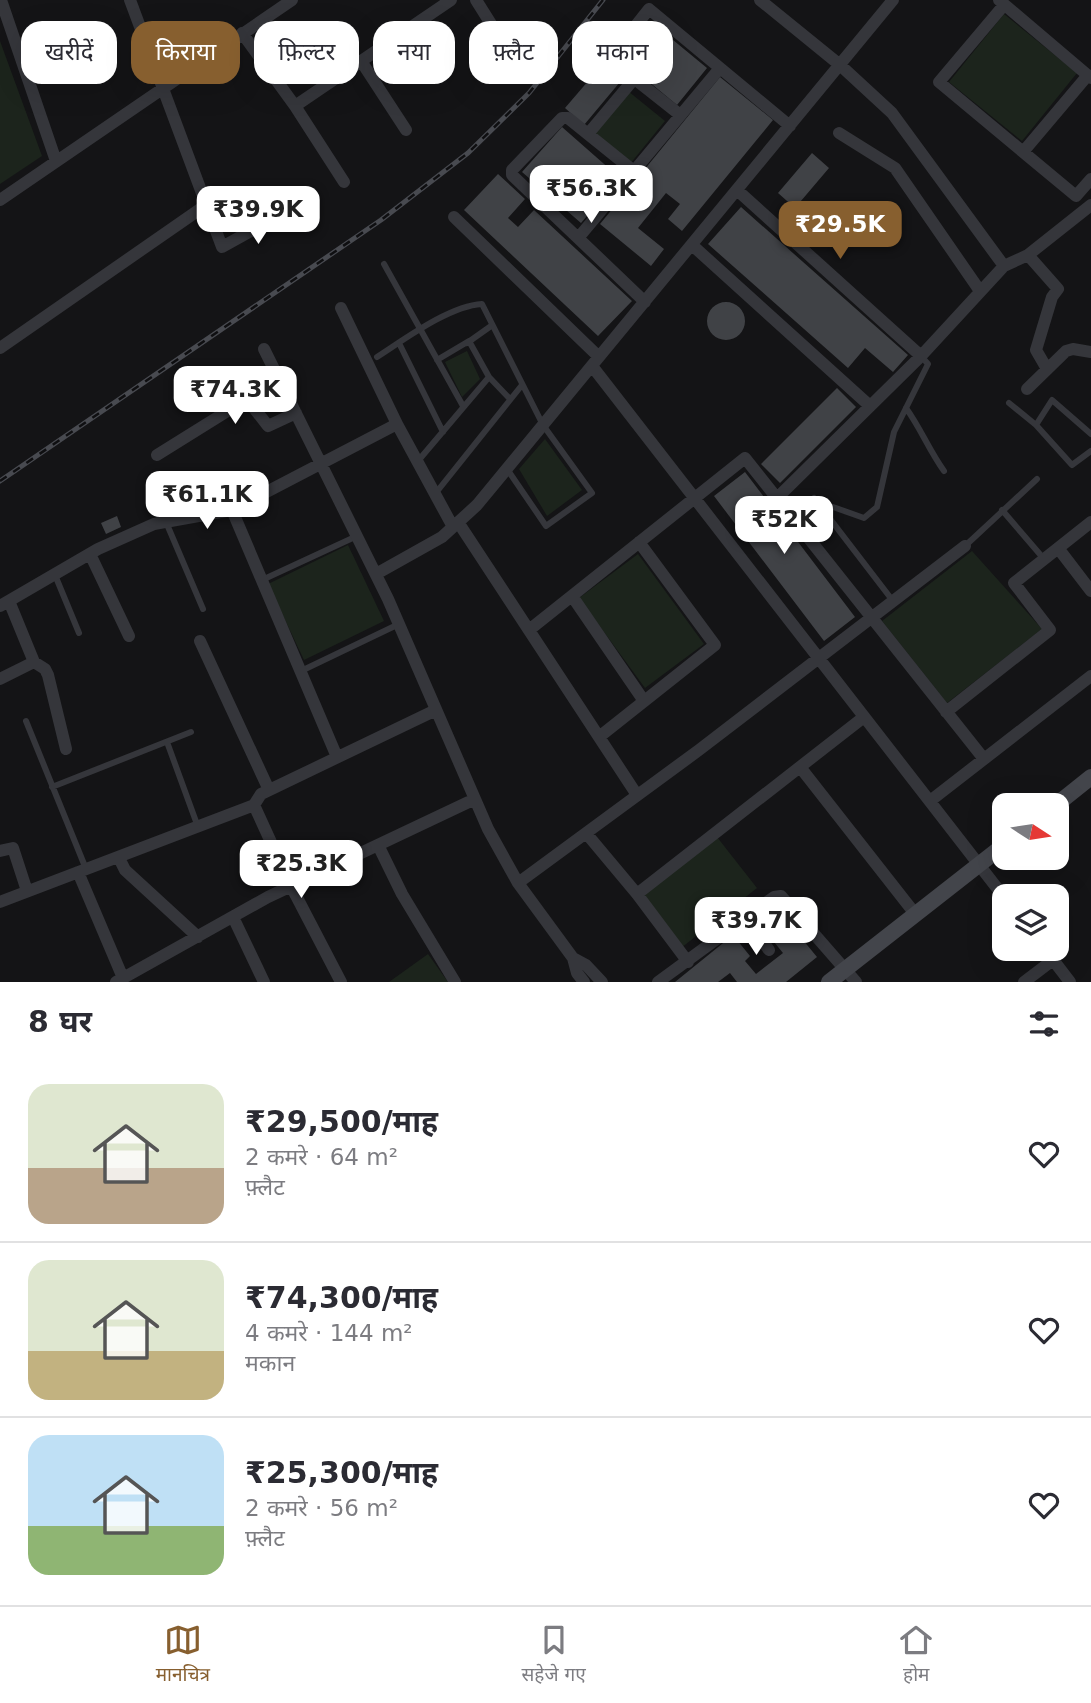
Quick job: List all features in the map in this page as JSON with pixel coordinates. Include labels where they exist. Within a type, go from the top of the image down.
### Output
[{"type":"main road","points":[[1069,795],[1091,777]]},
{"type":"main road","points":[[829,982],[851,976],[916,915],[992,855]]},
{"type":"street","points":[[1,0],[56,161]]},
{"type":"street","points":[[130,0],[222,247],[278,216]]},
{"type":"street","points":[[0,200],[292,0]]},
{"type":"street","points":[[421,21],[451,0]]},
{"type":"street","points":[[476,0],[489,21]]},
{"type":"street","points":[[760,0],[775,5],[892,113],[1004,265]]},
{"type":"street","points":[[376,574],[442,537],[507,469],[892,0]]},
{"type":"street","points":[[1023,152],[1089,77],[1001,2],[939,82],[1023,152],[1076,196],[1091,179]]},
{"type":"street","points":[[640,21],[649,9],[663,21]]},
{"type":"street","points":[[673,29],[790,126]]},
{"type":"street","points":[[242,33],[295,106],[344,182]]},
{"type":"street","points":[[295,106],[373,53]]},
{"type":"street","points":[[360,61],[406,130]]},
{"type":"street","points":[[579,237],[720,68]]},
{"type":"street","points":[[588,134],[630,84]]},
{"type":"street","points":[[641,84],[680,114]]},
{"type":"street","points":[[635,172],[568,118],[562,118],[512,170],[512,175],[645,302]]},
{"type":"street","points":[[839,133],[895,168],[980,291]]},
{"type":"street","points":[[737,190],[921,356]]},
{"type":"street","points":[[0,348],[205,205]]},
{"type":"street","points":[[777,498],[921,356],[1004,265],[1028,255],[1091,205]]},
{"type":"street","points":[[454,217],[596,361],[694,498],[994,884]]},
{"type":"street","points":[[692,245],[870,406]]},
{"type":"street","points":[[1028,255],[1058,289],[1052,297],[1036,350],[1047,369]]},
{"type":"street","points":[[341,308],[397,424],[435,494],[529,630],[637,795]]},
{"type":"street","points":[[264,349],[376,574],[475,799],[518,883],[573,958],[577,973],[584,982]]},
{"type":"street","points":[[1027,389],[1069,350],[1091,352]]},
{"type":"street","points":[[157,455],[242,402],[250,403],[268,426],[296,413]]},
{"type":"street","points":[[66,749],[48,675],[45,669],[34,662],[4,603],[90,554],[154,524],[232,510],[397,424]]},
{"type":"street","points":[[529,630],[745,458],[984,759]]},
{"type":"street","points":[[232,510],[337,757]]},
{"type":"street","points":[[946,712],[1050,630],[1014,583],[1091,522]]},
{"type":"street","points":[[599,737],[715,645],[639,542]]},
{"type":"street","points":[[518,883],[819,659],[965,546]]},
{"type":"street","points":[[1058,548],[1091,591]]},
{"type":"street","points":[[90,554],[129,636]]},
{"type":"street","points":[[572,596],[644,701]]},
{"type":"street","points":[[200,641],[269,790]]},
{"type":"street","points":[[0,678],[34,662]]},
{"type":"street","points":[[930,801],[1091,676]]},
{"type":"street","points":[[0,902],[198,829],[254,805],[261,794],[436,710]]},
{"type":"street","points":[[638,894],[864,717]]},
{"type":"street","points":[[800,767],[916,915]]},
{"type":"street","points":[[82,871],[119,980],[291,886],[475,799]]},
{"type":"street","points":[[254,805],[291,886],[341,982]]},
{"type":"street","points":[[586,833],[638,894],[688,962]]},
{"type":"street","points":[[378,845],[402,894],[455,982]]},
{"type":"street","points":[[0,851],[13,848],[27,891]]},
{"type":"street","points":[[119,858],[125,870],[198,937]]},
{"type":"street","points":[[658,982],[774,897],[781,896],[851,976]]},
{"type":"street","points":[[233,917],[264,982]]},
{"type":"street","points":[[746,919],[769,950]]},
{"type":"street","points":[[573,958],[586,965],[601,982]]},
{"type":"street","points":[[1024,982],[1052,961]]},
{"type":"street","points":[[1054,961],[1070,982]]},
{"type":"lane","points":[[384,264],[463,407]]},
{"type":"lane","points":[[377,357],[420,329],[471,305],[482,304],[543,425],[592,493],[546,526],[507,469]]},
{"type":"lane","points":[[465,344],[491,326]]},
{"type":"lane","points":[[437,360],[469,341],[489,377],[510,399]]},
{"type":"lane","points":[[399,343],[443,432]]},
{"type":"lane","points":[[821,506],[833,507],[864,518],[877,507],[894,432],[928,364],[921,356]]},
{"type":"lane","points":[[418,462],[489,377]]},
{"type":"lane","points":[[435,494],[522,385]]},
{"type":"lane","points":[[1036,425],[1052,400],[1091,434]]},
{"type":"lane","points":[[1009,403],[1036,425],[1072,465],[1091,451]]},
{"type":"lane","points":[[906,408],[920,428],[928,450],[944,471]]},
{"type":"lane","points":[[965,546],[1037,479]]},
{"type":"lane","points":[[792,517],[814,498],[894,602]]},
{"type":"lane","points":[[1002,510],[1044,559]]},
{"type":"lane","points":[[166,522],[203,609]]},
{"type":"lane","points":[[262,580],[356,536]]},
{"type":"lane","points":[[55,575],[79,633]]},
{"type":"lane","points":[[301,671],[399,624]]},
{"type":"lane","points":[[26,721],[82,871]]},
{"type":"lane","points":[[52,787],[191,732]]},
{"type":"lane","points":[[167,742],[198,829]]},
{"type":"shaded area","points":[[1004,14],[1077,73],[1022,141],[949,82]]},
{"type":"shaded area","points":[[0,41],[42,156],[0,184]]},
{"type":"shaded area","points":[[628,91],[665,121],[630,164],[593,134]]},
{"type":"shaded area","points":[[467,351],[480,379],[462,397],[445,362]]},
{"type":"shaded area","points":[[545,439],[582,490],[547,516],[519,469]]},
{"type":"shaded area","points":[[348,545],[384,621],[304,660],[268,584]]},
{"type":"shaded area","points":[[972,551],[1042,629],[947,703],[882,621]]},
{"type":"shaded area","points":[[638,554],[704,644],[645,688],[579,598]]},
{"type":"shaded area","points":[[717,837],[757,888],[681,948],[641,897]]},
{"type":"shaded area","points":[[428,954],[448,982],[389,982]]},
{"type":"building","points":[[673,40],[707,68],[677,105],[652,84],[673,84]]},
{"type":"building","points":[[720,77],[773,120],[682,231],[668,219],[680,204],[666,193],[638,228],[664,249],[651,266],[600,224]]},
{"type":"building","points":[[586,84],[618,84],[584,125],[565,108]]},
{"type":"building","points":[[562,127],[620,178],[581,223],[522,172]]},
{"type":"building","points":[[812,153],[829,168],[795,208],[778,193]]},
{"type":"building","points":[[498,174],[525,199],[508,218],[518,227],[534,210],[632,301],[598,336],[464,210]]},
{"type":"building","points":[[741,207],[908,355],[893,372],[865,348],[848,368],[708,244]]},
{"type":"building","points":[[726,302],[739,308],[745,321],[739,334],[726,340],[713,334],[707,321],[713,308]]},
{"type":"building","points":[[837,388],[856,407],[780,483],[761,464]]},
{"type":"building","points":[[745,472],[855,617],[824,641],[714,496]]},
{"type":"building","points":[[117,516],[121,527],[106,534],[101,523]]},
{"type":"building","points":[[775,906],[817,957],[786,982],[737,982],[730,973],[718,982],[675,982],[733,935],[750,956],[745,961],[756,974],[783,953],[757,921]]},
{"type":"railway","points":[[0,481],[381,220],[468,153],[529,93],[603,0]]}]
